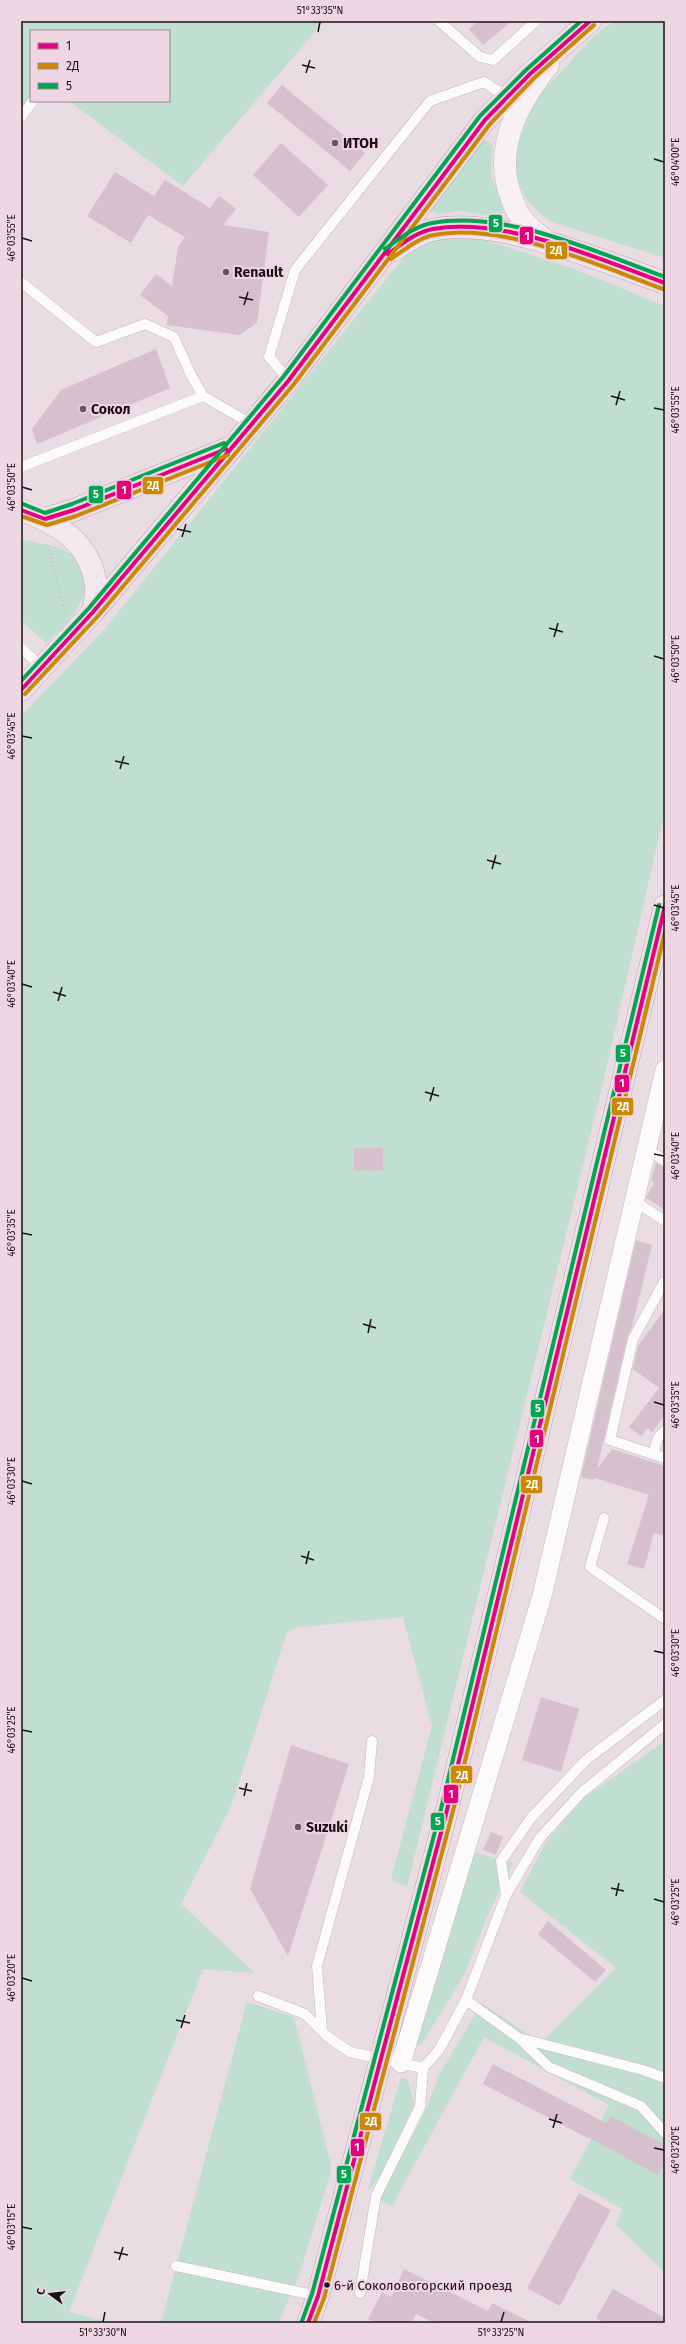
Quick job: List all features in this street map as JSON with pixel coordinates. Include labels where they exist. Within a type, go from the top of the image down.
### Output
[{"type":"main road","points":[[21,690],[83,614],[253,425],[384,257],[486,120],[507,97],[567,40],[590,21]]},
{"type":"main road","points":[[384,257],[410,239],[431,230],[454,226],[473,228],[549,243],[665,283]]},
{"type":"main road","points":[[45,519],[74,510],[137,486],[235,445]]},
{"type":"main road","points":[[21,510],[45,519],[81,547],[92,564],[96,588],[83,614]]},
{"type":"main road","points":[[308,2323],[318,2296],[447,1810],[665,906]]},
{"type":"street","points":[[549,243],[530,228],[519,215],[507,186],[504,155],[508,135],[520,108],[537,79],[567,40]]},
{"type":"street","points":[[402,2064],[542,1596],[645,1153],[662,1100],[665,1070]]},
{"type":"lane","points":[[439,21],[480,57],[493,60],[536,21]]},
{"type":"lane","points":[[289,380],[269,357],[295,270],[430,101],[484,82],[507,97]]},
{"type":"lane","points":[[21,117],[33,102]]},
{"type":"lane","points":[[21,282],[96,342],[146,324],[174,337],[190,373],[203,396],[253,425]]},
{"type":"lane","points":[[21,467],[203,396]]},
{"type":"lane","points":[[21,648],[41,666]]},
{"type":"lane","points":[[645,1153],[656,1155],[665,1161]]},
{"type":"lane","points":[[633,1204],[642,1206],[665,1221]]},
{"type":"lane","points":[[664,1282],[633,1339],[610,1440],[665,1458]]},
{"type":"lane","points":[[653,1454],[658,1438],[665,1430]]},
{"type":"lane","points":[[604,1518],[590,1567],[665,1619]]},
{"type":"lane","points":[[506,1895],[501,1861],[531,1818],[586,1760],[665,1700]]},
{"type":"lane","points":[[360,2293],[376,2196],[420,2107],[423,2068],[439,2050],[466,2000],[506,1895],[539,1839],[581,1793],[665,1724]]},
{"type":"lane","points":[[322,2030],[316,1966],[369,1777],[372,1741]]},
{"type":"lane","points":[[258,1996],[305,2014],[328,2037],[350,2052],[423,2068]]},
{"type":"lane","points":[[466,2000],[519,2038],[549,2067],[641,2106],[665,2133]]},
{"type":"lane","points":[[519,2038],[643,2070],[665,2078]]},
{"type":"lane","points":[[176,2266],[318,2296]]},
{"type":"path","points":[[48,546],[65,611],[83,614]]},
{"type":"green space","points":[[21,21],[324,21],[183,186],[70,102],[170,102],[170,30],[30,30],[30,98],[21,110]]},
{"type":"green space","points":[[615,21],[665,21],[665,258],[552,222],[539,212],[528,200],[521,188],[516,174],[516,145],[520,130],[535,101],[594,36]]},
{"type":"green space","points":[[488,141],[493,146],[491,174],[493,183],[503,206],[502,215],[497,217],[461,211],[439,214],[432,211],[429,207],[481,142]]},
{"type":"green space","points":[[439,238],[482,239],[572,268],[665,306],[665,810],[603,1083],[407,1887],[391,1879],[432,1726],[403,1617],[299,1627],[287,1632],[232,1804],[181,1904],[255,1973],[203,1969],[69,2312],[111,2323],[21,2323],[21,716],[103,631],[404,257]]},
{"type":"green space","points":[[21,539],[54,546],[66,551],[77,559],[83,571],[85,582],[81,602],[69,620],[46,643],[21,620]]},
{"type":"green space","points":[[665,1741],[665,2272],[616,2225],[622,2209],[570,2179],[609,2105],[484,2037],[392,2206],[380,2200],[427,2107],[440,2073],[482,2003],[530,2036],[543,2041],[616,1968],[520,1892],[546,1842],[585,1797]]},
{"type":"green space","points":[[471,1851],[513,1863],[486,1919],[465,1974],[421,2045],[412,2045]]},
{"type":"green space","points":[[247,2002],[294,2017],[331,2165],[330,2175],[299,2276],[278,2323],[161,2323]]},
{"type":"green space","points":[[401,2077],[408,2080],[414,2104],[387,2166],[367,2193]]},
{"type":"building","points":[[479,21],[512,21],[483,45],[469,29]]},
{"type":"building","points":[[282,85],[365,153],[350,171],[267,103]]},
{"type":"building","points":[[281,143],[328,185],[299,217],[253,175]]},
{"type":"building","points":[[115,172],[154,196],[165,180],[210,208],[219,196],[236,209],[223,225],[269,232],[257,323],[239,335],[167,325],[168,316],[140,295],[156,274],[172,286],[178,247],[185,237],[148,215],[131,243],[87,216]]},
{"type":"building","name":"Сокол","points":[[156,349],[170,388],[37,444],[32,429],[61,390]]},
{"type":"building","points":[[354,1148],[383,1148],[383,1171],[354,1170]]},
{"type":"building","points":[[656,1163],[665,1167],[665,1210],[646,1198],[654,1183],[651,1180]]},
{"type":"building","points":[[636,1240],[652,1245],[632,1327],[627,1338],[597,1469],[612,1449],[665,1466],[665,1536],[654,1533],[644,1569],[627,1564],[649,1495],[595,1478],[594,1480],[581,1477]]},
{"type":"building","points":[[665,1309],[665,1415],[652,1432],[648,1428],[641,1436],[629,1427],[659,1388],[633,1369],[638,1346]]},
{"type":"building","points":[[541,1697],[579,1709],[561,1772],[522,1760]]},
{"type":"building","name":"Suzuki","points":[[291,1745],[349,1764],[288,1956],[250,1889]]},
{"type":"building","points":[[491,1832],[503,1837],[496,1855],[483,1850]]},
{"type":"building","points":[[548,1921],[606,1970],[595,1982],[538,1934]]},
{"type":"building","points":[[493,2064],[606,2123],[611,2116],[665,2145],[665,2162],[658,2175],[588,2137],[483,2084]]},
{"type":"building","points":[[579,2193],[611,2210],[560,2306],[527,2288]]},
{"type":"building","points":[[404,2269],[488,2311],[492,2303],[533,2323],[435,2323],[416,2314],[412,2323],[376,2323],[368,2319],[382,2292],[391,2297]]},
{"type":"building","points":[[613,2289],[665,2318],[665,2323],[604,2323],[596,2318]]},
{"type":"transit line","name":"5","points":[[21,681],[89,608],[284,376],[480,116],[526,70],[581,21]]},
{"type":"transit line","name":"1","points":[[21,690],[93,612],[289,380],[485,120],[530,74],[590,21]]},
{"type":"transit line","name":"2Д","points":[[25,694],[98,616],[294,384],[490,124],[534,78],[594,25]]},
{"type":"transit line","name":"5","points":[[385,249],[407,233],[432,223],[461,221],[490,222],[551,236],[665,277]]},
{"type":"transit line","name":"1","points":[[388,254],[409,239],[433,229],[460,227],[490,229],[520,234],[550,242],[665,283]]},
{"type":"transit line","name":"2Д","points":[[391,259],[406,248],[434,235],[460,232],[489,234],[550,248],[663,289]]},
{"type":"transit line","name":"5","points":[[23,504],[45,513],[72,504],[224,443]]},
{"type":"transit line","name":"1","points":[[21,510],[45,519],[74,510],[226,449]]},
{"type":"transit line","name":"2Д","points":[[21,516],[47,525],[76,516],[228,455]]},
{"type":"transit line","name":"5","points":[[302,2321],[312,2294],[441,1809],[659,905]]},
{"type":"transit line","name":"1","points":[[308,2323],[318,2296],[447,1810],[665,906]]},
{"type":"transit line","name":"2Д","points":[[314,2323],[324,2298],[453,1811],[665,932]]},
{"type":"place","name":"ИТОН","points":[[335,143]]},
{"type":"place","name":"Renault","points":[[226,272]]},
{"type":"place","name":"Сокол","points":[[83,409]]},
{"type":"place","name":"Suzuki","points":[[298,1827]]},
{"type":"place","name":"6-й Соколовогорский проезд","points":[[327,2285]]}]
